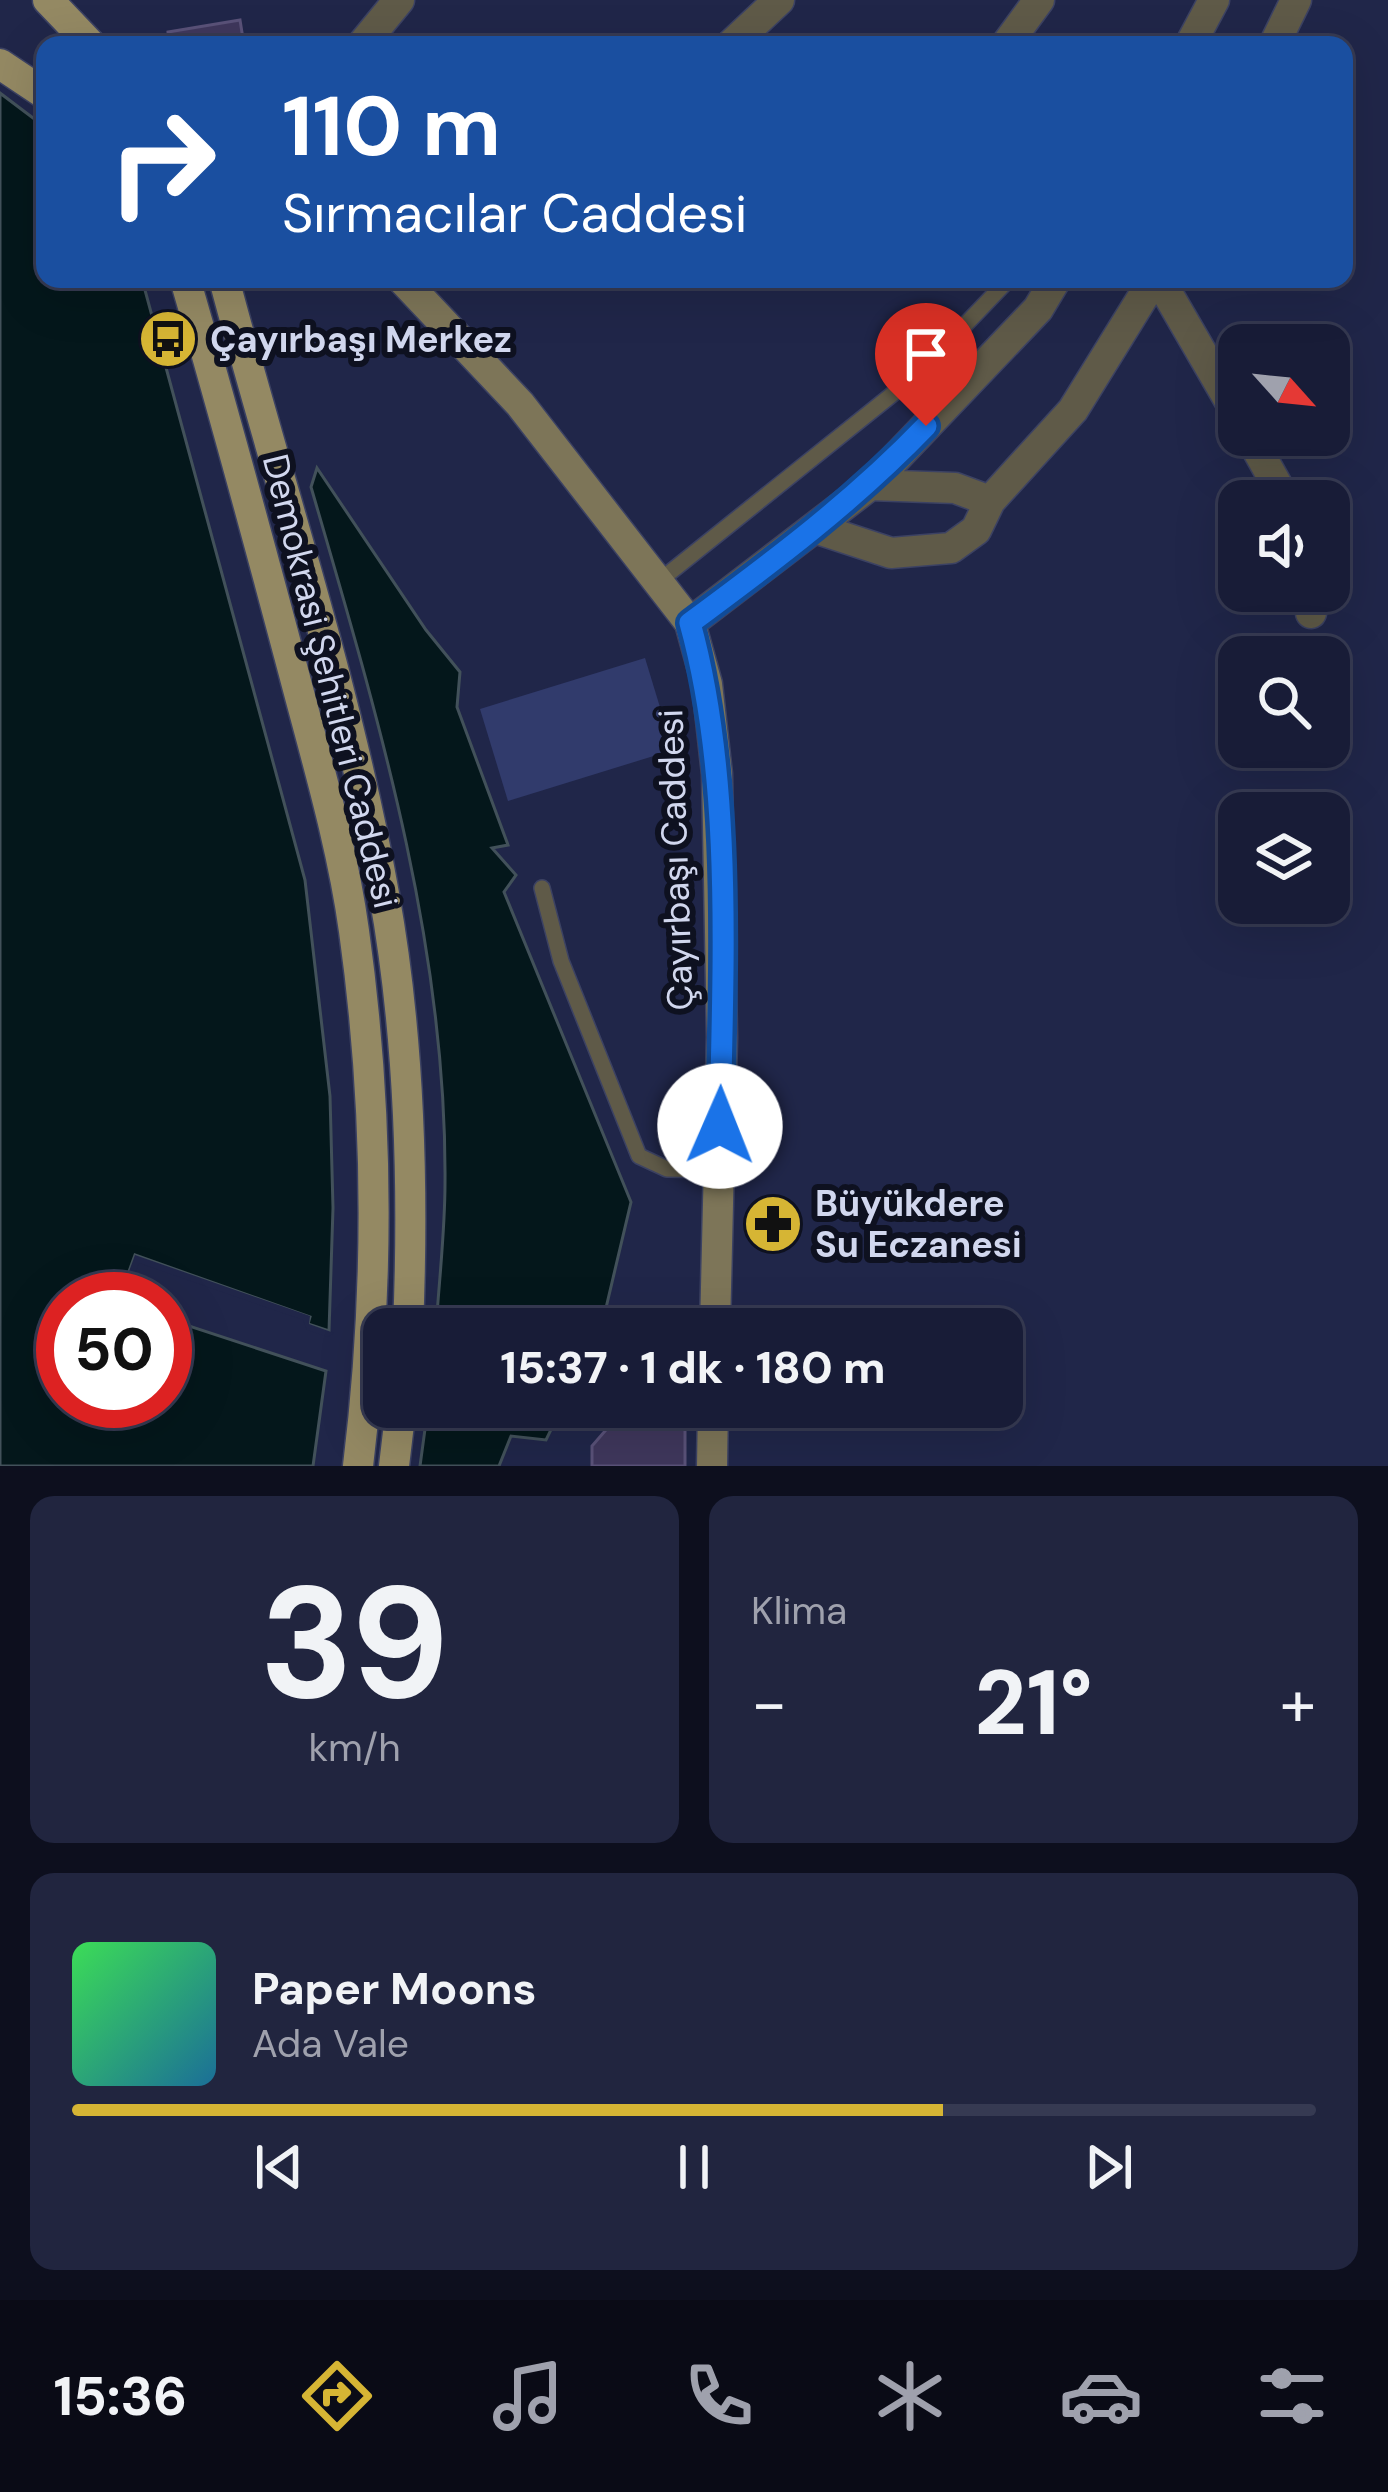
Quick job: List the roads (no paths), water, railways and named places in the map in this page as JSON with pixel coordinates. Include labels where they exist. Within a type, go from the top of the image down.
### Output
[{"type":"main road","points":[[48,0],[82,36]]},
{"type":"main road","points":[[0,64],[36,88]]},
{"type":"main road","name":"Demokrasi Şehitleri Caddesi","points":[[188,288],[329,806],[354,926],[372,1081],[375,1162],[369,1375],[358,1466]]},
{"type":"main road","name":"Demokrasi Şehitleri Caddesi","points":[[226,288],[363,790],[384,895],[403,1033],[409,1130],[408,1308]]},
{"type":"main road","name":"Çayırbaşı Caddesi","points":[[410,288],[520,404],[690,623],[707,684],[717,774],[715,1308]]},
{"type":"main road","points":[[394,1466],[399,1428]]},
{"type":"main road","points":[[712,1466],[713,1428]]},
{"type":"street","points":[[370,36],[399,0]]},
{"type":"street","points":[[741,36],[779,0]]},
{"type":"street","points":[[1013,36],[1039,0]]},
{"type":"street","points":[[1195,36],[1214,0]]},
{"type":"street","points":[[1279,36],[1297,0]]},
{"type":"street","points":[[690,623],[870,485],[1038,309],[1051,288]]},
{"type":"street","points":[[818,529],[891,553],[951,548],[976,530],[990,501],[1073,410],[1151,288]]},
{"type":"street","points":[[1162,288],[1218,382]]},
{"type":"street","points":[[870,485],[955,488],[990,501]]},
{"type":"lane","points":[[658,581],[919,373],[1000,288]]},
{"type":"lane","points":[[542,888],[561,962],[639,1156],[667,1169],[718,1170]]},
{"type":"place","name":"Çayırbaşı Merkez","points":[[168,339]]},
{"type":"place","name":"Büyükdere Su Eczanesi","points":[[773,1224]]}]
